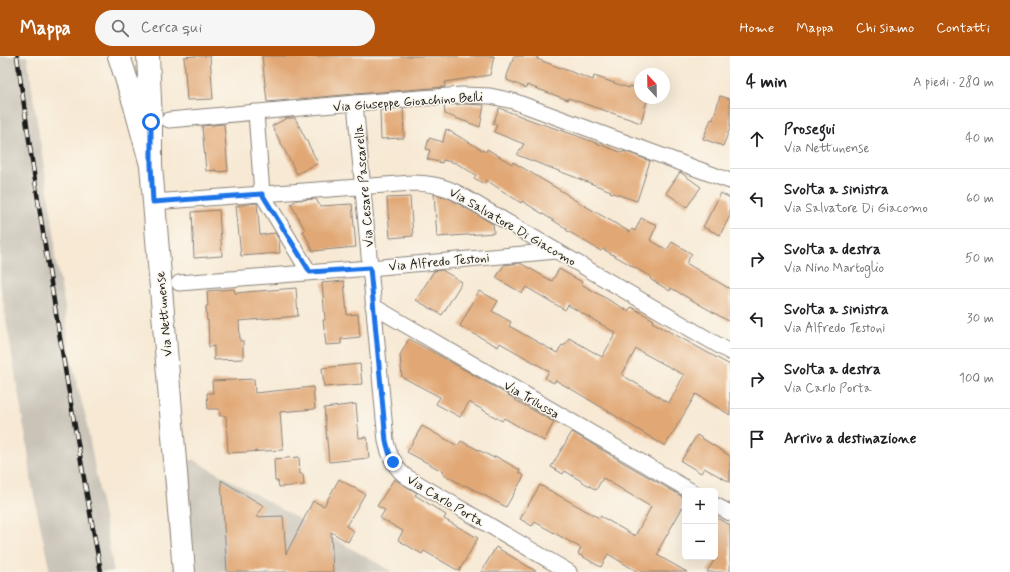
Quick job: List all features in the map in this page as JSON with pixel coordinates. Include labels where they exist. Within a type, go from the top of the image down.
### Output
[{"type":"main road","points":[[119,56],[135,106],[151,165]]},
{"type":"main road","points":[[136,56],[151,165]]},
{"type":"main road","name":"Via Nettunense","points":[[148,56],[153,202],[184,572]]},
{"type":"street","name":"Via Giuseppe Gioachino Belli","points":[[168,120],[462,95],[496,97],[513,101],[730,181]]},
{"type":"street","name":"Via Cesare Pascarella","points":[[355,104],[370,268]]},
{"type":"street","points":[[256,113],[262,194],[310,272]]},
{"type":"street","name":"Via Salvatore Di Giacomo","points":[[153,202],[418,183],[446,188],[459,194],[730,352]]},
{"type":"street","name":"Via Alfredo Testoni","points":[[179,283],[370,268],[556,251]]},
{"type":"street","name":"Via Carlo Porta","points":[[370,268],[386,441],[391,457],[397,467],[407,477],[568,572]]},
{"type":"street","name":"Via Trilussa","points":[[373,306],[686,488]]},
{"type":"street","points":[[718,507],[730,513]]},
{"type":"shaded area","points":[[0,56],[27,56],[55,238],[55,258],[65,306],[68,344],[85,414],[114,572],[50,572],[32,486],[28,451],[0,283]]},
{"type":"shaded area","points":[[194,460],[393,572],[173,572],[164,461]]},
{"type":"building","points":[[210,56],[213,99],[187,100],[184,57]]},
{"type":"building","points":[[262,56],[494,56],[490,75],[445,82],[445,87],[267,102]]},
{"type":"building","points":[[514,56],[538,56],[537,59],[593,80],[594,76],[629,88],[630,86],[634,87],[634,104],[646,104],[641,123],[568,98],[568,100],[527,85],[526,88],[507,80]]},
{"type":"building","points":[[720,96],[730,99],[730,128],[723,146],[703,139],[711,119],[713,120]]},
{"type":"building","points":[[444,105],[484,105],[480,127],[445,114]]},
{"type":"building","points":[[403,108],[404,138],[381,139],[380,110]]},
{"type":"building","points":[[499,108],[623,153],[624,151],[650,161],[637,201],[610,192],[611,191],[517,155],[524,144],[494,132],[497,124],[493,124]]},
{"type":"building","points":[[287,118],[295,118],[318,163],[297,174],[272,126]]},
{"type":"building","points":[[224,124],[228,171],[206,171],[202,126]]},
{"type":"building","points":[[446,129],[486,152],[487,149],[512,164],[513,162],[630,232],[632,229],[635,231],[641,218],[657,225],[650,240],[667,250],[672,242],[692,254],[686,263],[730,289],[730,322],[671,288],[670,291],[650,279],[651,277],[603,249],[601,251],[486,180],[484,184],[474,178],[476,175],[456,163],[443,160],[442,163],[427,159],[430,150],[426,149],[429,138],[443,142]]},
{"type":"building","points":[[680,172],[701,187],[687,207],[666,193]]},
{"type":"building","points":[[721,193],[730,198],[730,216],[720,235],[703,227]]},
{"type":"building","points":[[434,194],[450,199],[493,224],[494,233],[437,237]]},
{"type":"building","points":[[410,197],[413,236],[390,238],[387,198]]},
{"type":"building","points":[[316,199],[320,206],[352,204],[356,247],[313,251],[303,231],[305,230],[291,204],[297,200]]},
{"type":"building","points":[[257,203],[260,235],[275,233],[279,240],[280,253],[241,256],[236,206]]},
{"type":"building","points":[[219,210],[222,256],[194,258],[192,212]]},
{"type":"building","points":[[520,263],[552,281],[559,269],[582,282],[581,284],[628,311],[631,307],[654,320],[652,322],[730,365],[730,415],[696,394],[665,446],[578,393],[555,380],[554,383],[545,378],[549,371],[500,343],[498,347],[460,326],[479,291],[498,301],[492,311],[511,322],[509,326],[557,353],[569,338],[602,357],[616,333],[568,305],[565,310],[526,287],[522,293],[496,278],[504,265]],"holes":[[[636,349],[684,375],[669,403],[622,375]]]},
{"type":"building","points":[[442,270],[462,282],[442,315],[416,300],[434,271]]},
{"type":"building","points":[[344,281],[347,315],[358,314],[360,337],[341,339],[341,344],[326,345],[323,320],[325,320],[322,283]]},
{"type":"building","points":[[296,288],[298,316],[239,321],[240,341],[243,341],[243,359],[214,360],[214,346],[209,347],[206,306],[208,306],[207,291],[234,289],[235,293]]},
{"type":"building","points":[[409,339],[554,422],[544,441],[504,418],[502,421],[469,402],[460,417],[436,404],[440,397],[402,377],[400,355]]},
{"type":"building","points":[[360,364],[362,384],[324,387],[322,368]]},
{"type":"building","points":[[254,379],[255,393],[313,387],[315,409],[280,412],[283,450],[228,453],[226,416],[220,416],[219,409],[208,409],[207,393],[213,393],[212,381]]},
{"type":"building","points":[[356,404],[359,438],[367,437],[369,458],[329,462],[324,408]]},
{"type":"building","points":[[422,426],[458,446],[461,441],[494,458],[495,456],[520,470],[519,472],[524,476],[506,507],[465,485],[464,486],[443,474],[444,472],[407,452]]},
{"type":"building","points":[[572,432],[682,496],[682,508],[657,555],[687,572],[638,572],[608,554],[601,567],[578,554],[581,548],[535,522],[532,526],[520,519],[540,485],[635,536],[651,507],[603,478],[596,490],[565,471],[563,474],[551,467]]},
{"type":"building","points":[[697,435],[730,456],[730,482],[704,468],[701,473],[681,461]]},
{"type":"building","points":[[299,457],[300,474],[303,474],[304,485],[279,487],[278,481],[275,481],[274,459]]},
{"type":"building","points":[[339,479],[365,494],[346,526],[354,531],[348,542],[331,532],[333,572],[227,572],[221,480],[264,506],[256,517],[283,516],[286,554],[313,501],[324,506]]},
{"type":"building","points":[[394,479],[417,493],[415,495],[446,515],[444,519],[478,538],[459,571],[424,551],[422,554],[398,540],[403,531],[380,518],[385,510],[377,506]]},
{"type":"building","points":[[718,519],[730,525],[730,572],[707,572],[714,560],[718,560]]},
{"type":"building","points":[[496,547],[537,572],[481,572]]},
{"type":"railway","points":[[17,56],[56,315],[101,572]]},
{"type":"route","points":[[151,122],[153,202],[262,194],[310,272],[370,268],[386,441],[393,462]]}]
